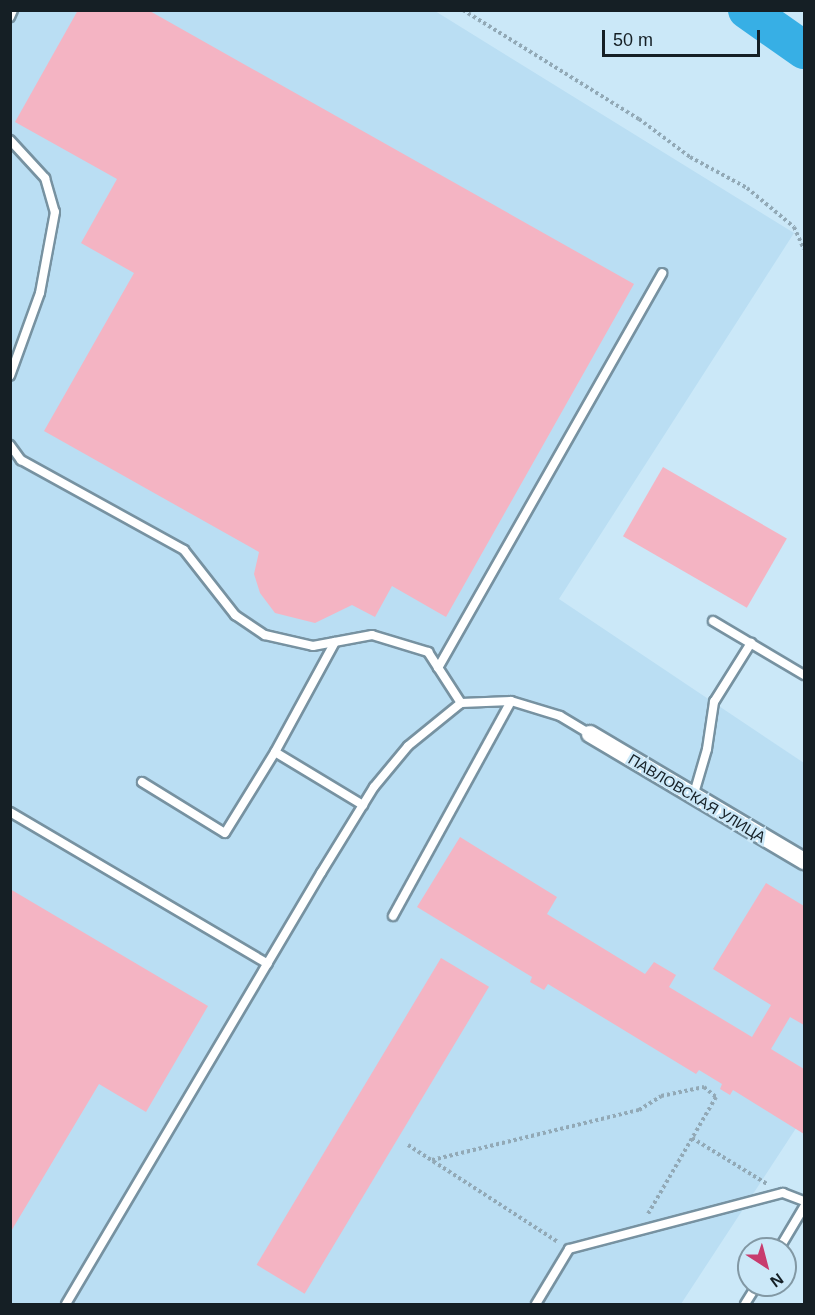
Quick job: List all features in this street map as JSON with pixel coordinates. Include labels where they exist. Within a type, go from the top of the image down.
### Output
[{"type":"street","name":"ПАВЛОВСКАЯ УЛИЦА","points":[[590,734],[804,861]]},
{"type":"lane","points":[[10,17],[13,10]]},
{"type":"lane","points":[[10,140],[45,178],[55,213],[40,294],[10,376]]},
{"type":"lane","points":[[438,668],[662,273]]},
{"type":"lane","points":[[10,445],[21,460],[184,550],[235,615],[265,635],[313,646],[372,635],[428,652],[461,703]]},
{"type":"lane","points":[[713,621],[804,675]]},
{"type":"lane","points":[[142,782],[225,833],[275,752],[335,642]]},
{"type":"lane","points":[[693,797],[707,749],[714,702],[751,643]]},
{"type":"lane","points":[[393,916],[511,701]]},
{"type":"lane","points":[[66,1305],[363,805],[408,746],[461,703],[511,701],[560,716],[590,734]]},
{"type":"lane","points":[[275,752],[363,805]]},
{"type":"lane","points":[[10,812],[268,964]]},
{"type":"lane","points":[[536,1305],[569,1249],[783,1193],[804,1201]]},
{"type":"lane","points":[[786,1237],[804,1207]]},
{"type":"path","points":[[463,10],[639,119],[690,157],[747,188],[794,227],[804,249]]},
{"type":"path","points":[[432,1160],[639,1110],[661,1096],[704,1087],[716,1097],[638,1231]]},
{"type":"path","points":[[692,1138],[783,1193]]},
{"type":"path","points":[[408,1145],[569,1249]]},
{"type":"shaded area","points":[[10,11],[435,11],[794,233],[559,599],[804,763],[804,1116],[681,1304],[11,1304]]},
{"type":"building","points":[[78,10],[148,10],[634,284],[446,617],[392,586],[375,617],[352,605],[315,623],[275,613],[260,593],[254,574],[259,552],[44,431],[134,273],[81,243],[117,179],[15,122]]},
{"type":"building","points":[[663,467],[787,538],[747,608],[623,536]]},
{"type":"building","points":[[460,837],[557,897],[547,914],[645,974],[654,962],[676,975],[669,987],[752,1037],[771,1005],[713,969],[766,883],[804,906],[804,1025],[790,1017],[771,1049],[804,1069],[804,1134],[733,1090],[730,1095],[720,1089],[722,1084],[699,1070],[696,1074],[548,984],[544,990],[530,982],[532,977],[417,907]]},
{"type":"building","points":[[10,889],[208,1006],[146,1112],[99,1084],[10,1233]]},
{"type":"building","points":[[441,958],[489,987],[305,1294],[257,1265]]},
{"type":"waterway","points":[[747,10],[804,50]]}]
